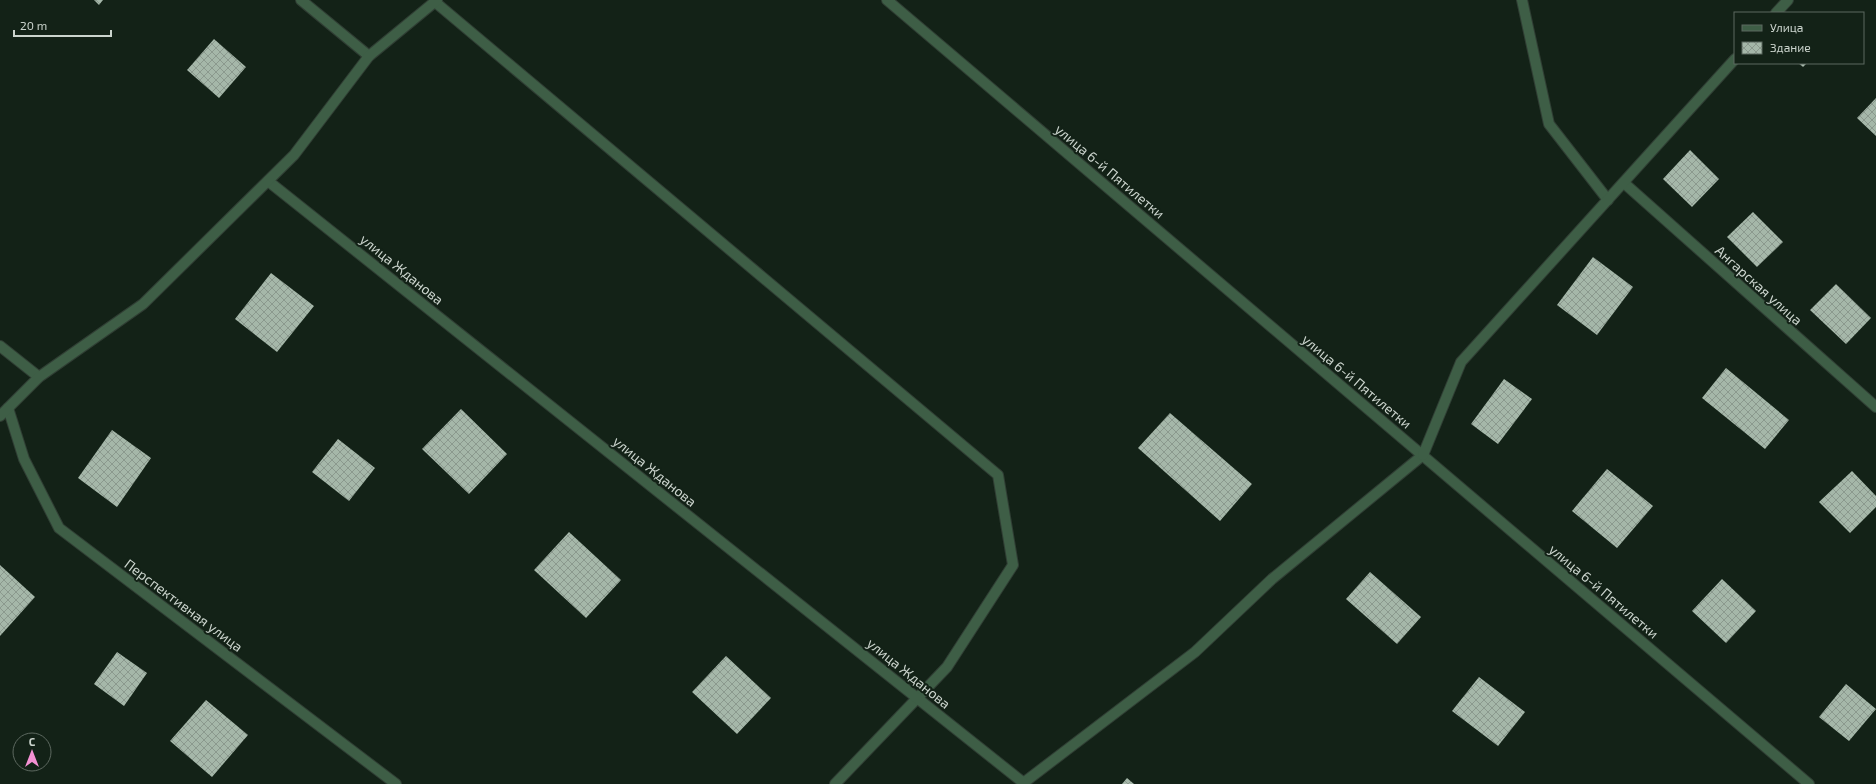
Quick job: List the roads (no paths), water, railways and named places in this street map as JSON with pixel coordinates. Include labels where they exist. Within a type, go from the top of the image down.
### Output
[{"type":"street","points":[[301,0],[369,56]]},
{"type":"street","name":"улица 6-й Пятилетки","points":[[887,0],[1809,784]]},
{"type":"street","points":[[1522,0],[1549,124],[1608,200]]},
{"type":"street","points":[[1777,12],[1788,0]]},
{"type":"street","points":[[0,416],[39,377],[143,304],[294,155],[369,56],[436,1],[998,475],[1013,565],[947,667],[835,784]]},
{"type":"street","points":[[1023,783],[1195,652],[1272,579],[1423,455],[1462,362],[1734,60]]},
{"type":"street","name":"улица Жданова","points":[[268,180],[1023,783]]},
{"type":"street","name":"Ангарская улица","points":[[1624,183],[1876,407]]},
{"type":"street","points":[[0,346],[39,377]]},
{"type":"street","name":"Перспективная улица","points":[[8,408],[24,459],[59,528],[396,784]]}]
